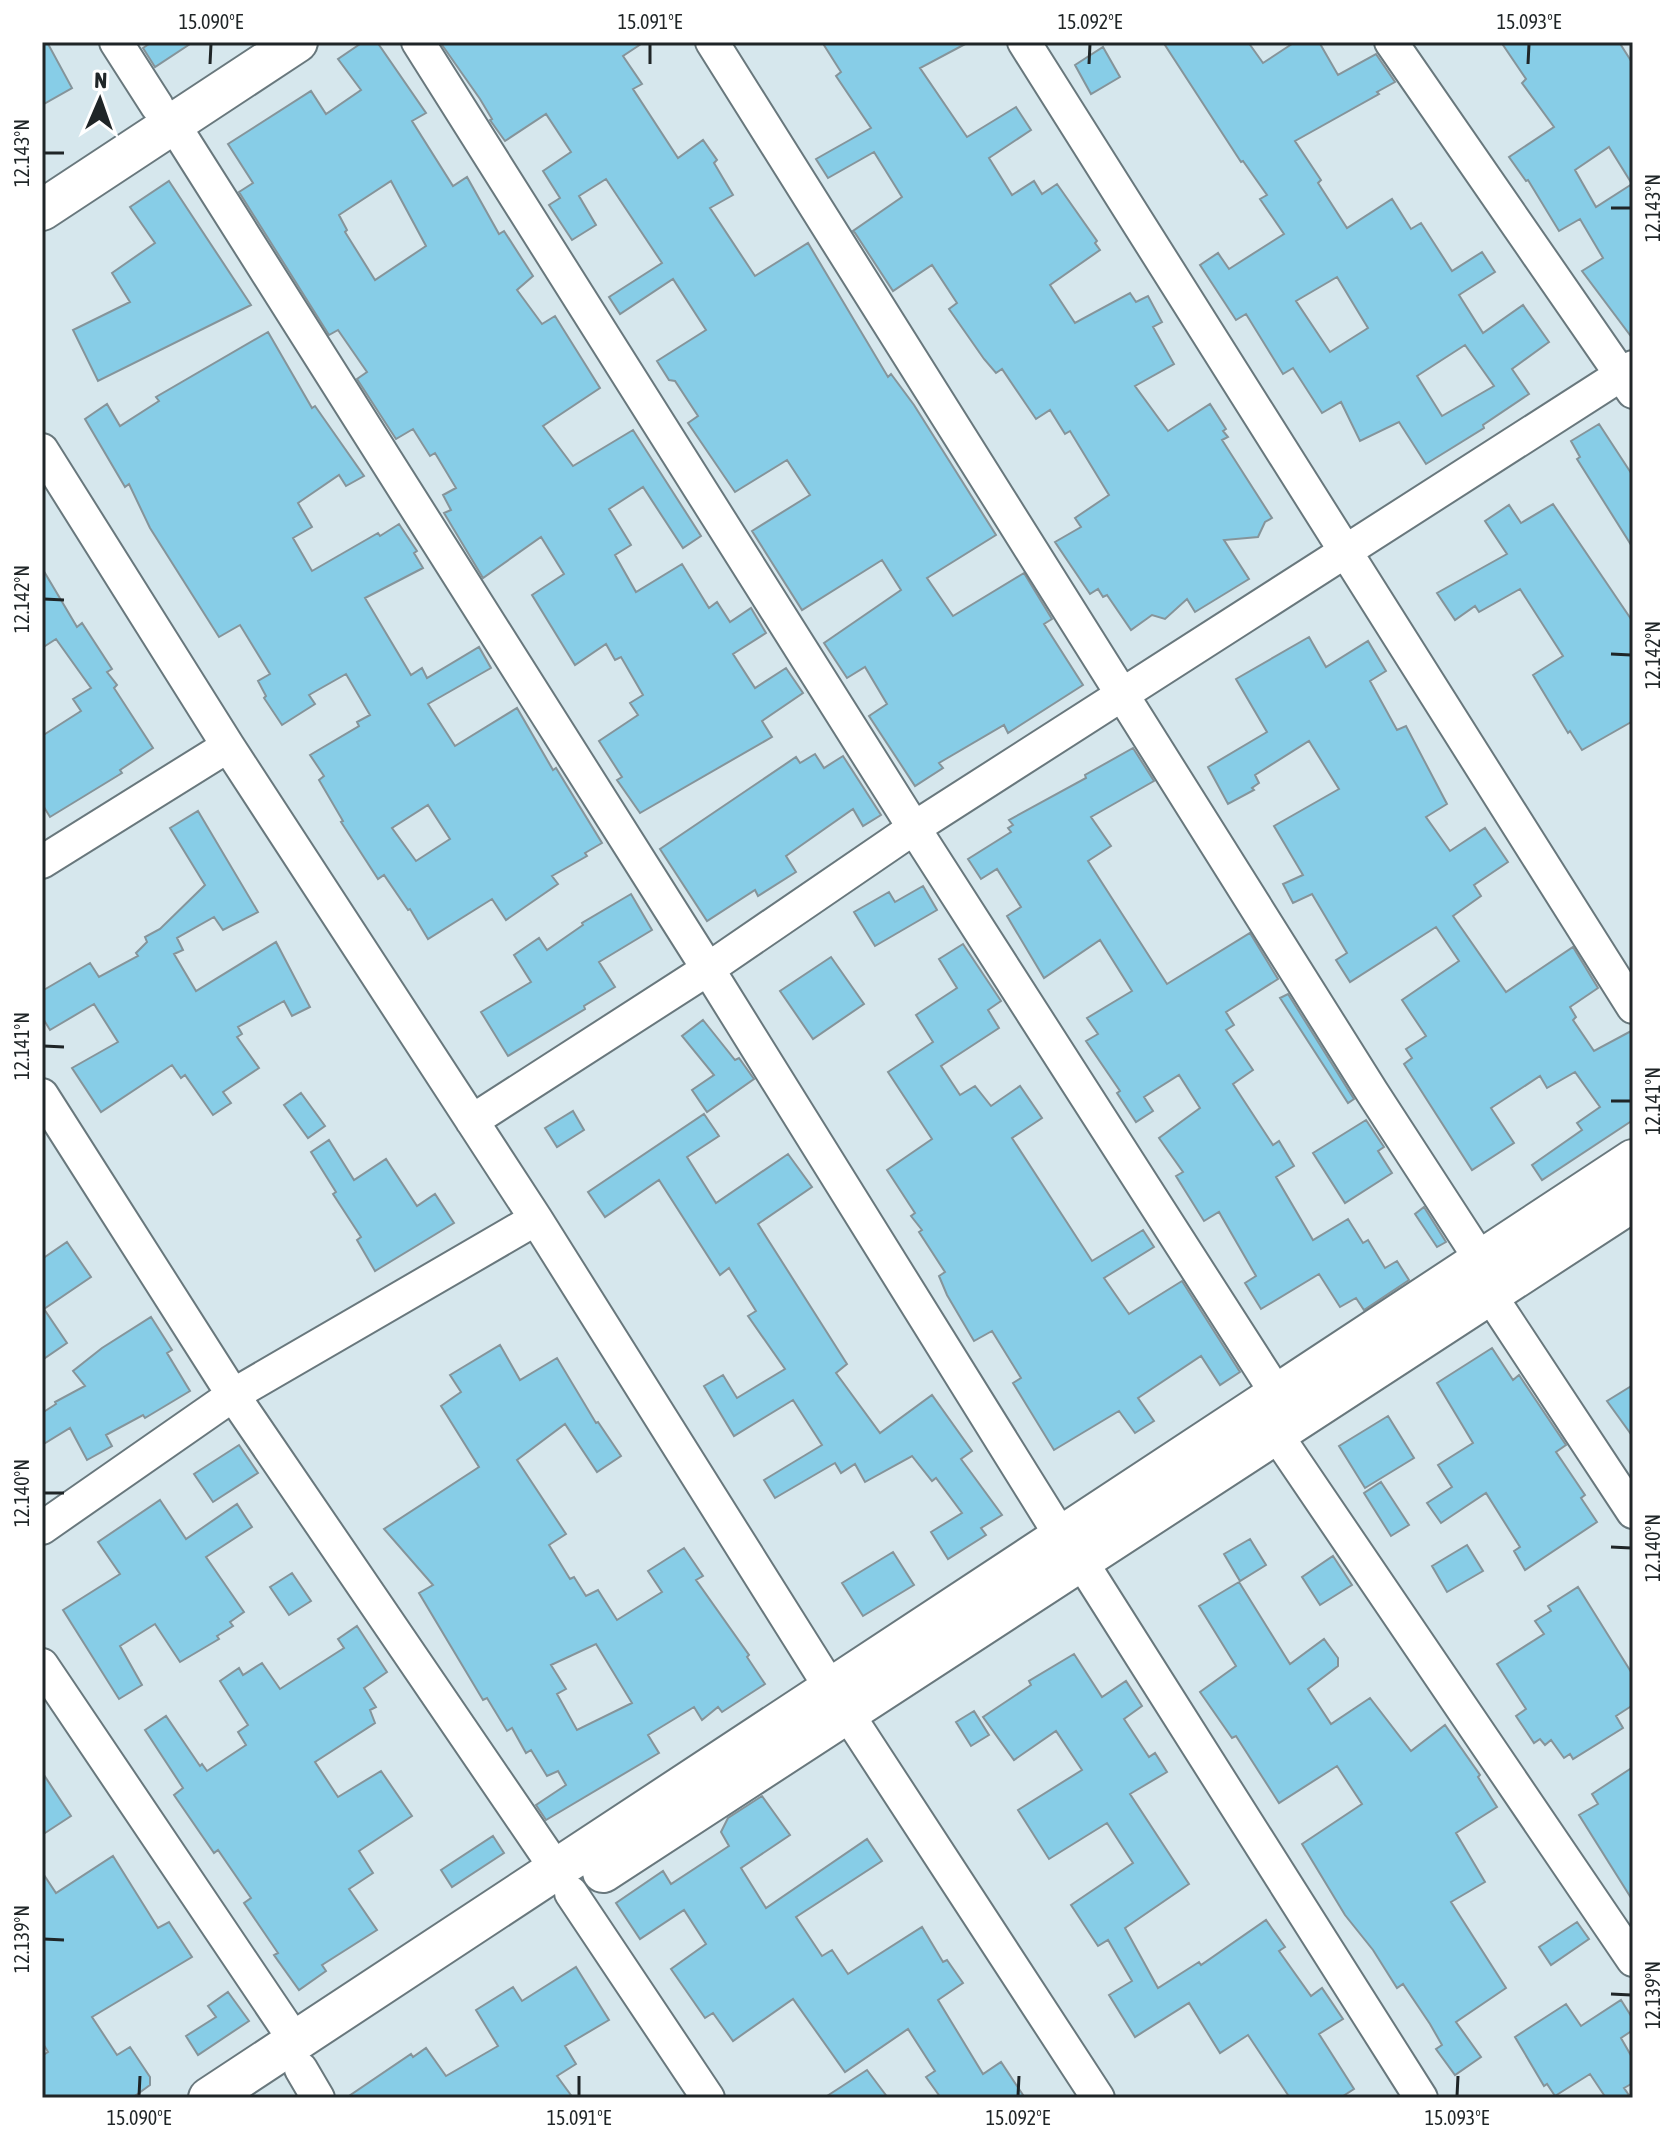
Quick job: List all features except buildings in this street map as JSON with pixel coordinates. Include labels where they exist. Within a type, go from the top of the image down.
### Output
[{"type":"street","points":[[116,42],[165,114],[708,969],[1421,2098]]},
{"type":"street","points":[[42,210],[256,42]]},
{"type":"street","points":[[42,184],[297,42]]},
{"type":"street","points":[[418,42],[914,828],[1277,1394]]},
{"type":"street","points":[[712,42],[1123,693],[1633,1512]]},
{"type":"street","points":[[1024,42],[1633,1007]]},
{"type":"street","points":[[472,1121],[708,969],[914,828],[1123,693],[1345,551],[1629,378],[1391,42]]},
{"type":"street","points":[[42,450],[228,746],[536,1219],[838,1700],[1098,2098]]},
{"type":"street","points":[[42,862],[228,746]]},
{"type":"street","points":[[42,1095],[233,1395],[708,2098]]},
{"type":"street","points":[[1071,1548],[1276,1434],[1486,1277],[1633,1160]]},
{"type":"street","points":[[254,2098],[305,2070],[564,1882],[1071,1548],[1277,1394],[1486,1277],[1633,1201]]},
{"type":"street","points":[[42,1528],[233,1395],[536,1219]]},
{"type":"street","points":[[1276,1434],[1633,1960]]},
{"type":"street","points":[[42,1665],[305,2070]]},
{"type":"street","points":[[209,2098],[305,2070]]}]
